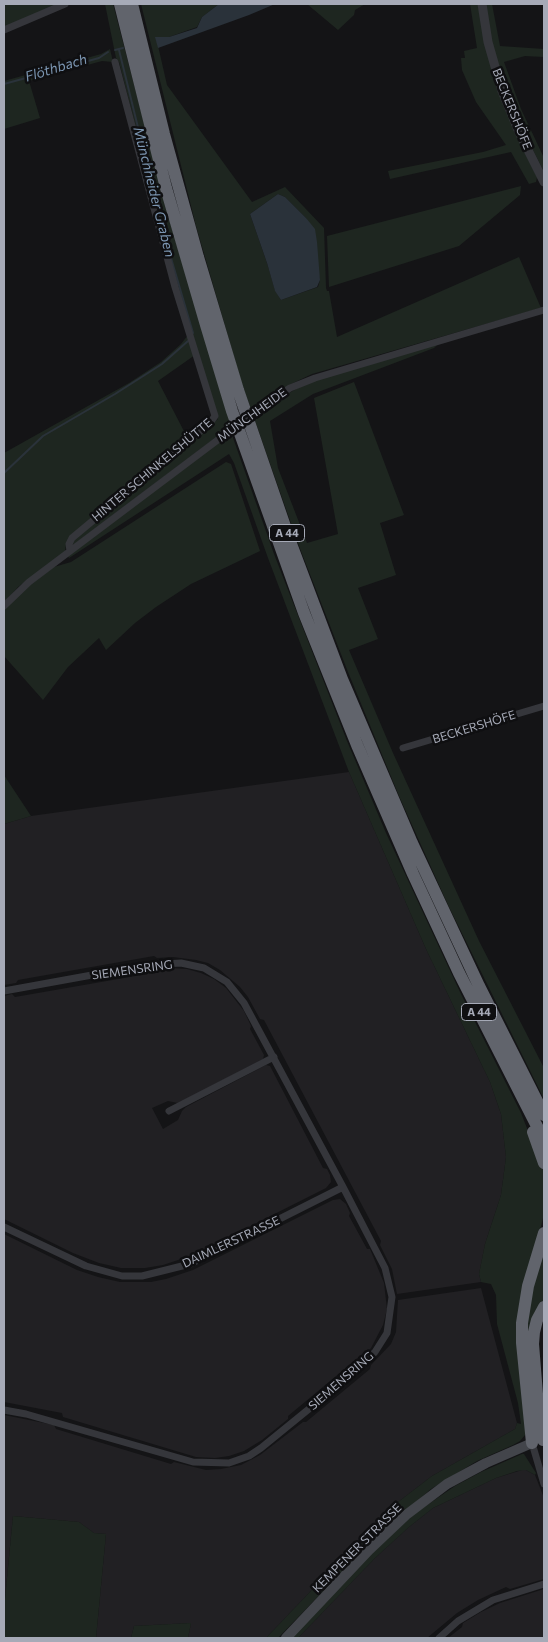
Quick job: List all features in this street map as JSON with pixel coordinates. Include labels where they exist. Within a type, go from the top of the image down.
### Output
[{"type":"highway","name":"A 44","points":[[120,4],[133,35],[176,222],[214,353],[257,483],[304,613],[357,745],[405,857],[459,973],[544,1140]]},
{"type":"highway","name":"A 44","points":[[132,4],[133,35]]},
{"type":"highway","name":"A 44","points":[[140,62],[250,426],[312,601],[364,731],[412,843],[479,986],[544,1115]]},
{"type":"highway","points":[[523,1099],[525,1114],[544,1162]]},
{"type":"highway","points":[[540,1443],[522,1343],[523,1318],[528,1286],[544,1234]]},
{"type":"highway","points":[[540,1443],[541,1411],[533,1352],[533,1336],[537,1320],[544,1307]]},
{"type":"main road","name":"KEMPENER STRASSE","points":[[286,1638],[369,1550],[406,1516],[447,1484],[486,1463],[540,1443]]},
{"type":"street","points":[[4,30],[65,4]]},
{"type":"street","name":"BECKERSHÖFE","points":[[482,4],[490,50],[502,91],[544,182]]},
{"type":"street","name":"HINTER SCHINKELSHÜTTE","points":[[70,551],[68,544],[72,538],[210,424],[215,416],[175,287],[115,62]]},
{"type":"street","name":"MÜNCHHEIDE","points":[[4,606],[29,582],[218,439],[290,388],[315,378],[544,310]]},
{"type":"street","name":"BECKERSHÖFE","points":[[403,748],[544,706]]},
{"type":"street","name":"SIEMENSRING","points":[[4,991],[148,965],[181,963],[204,968],[227,982],[244,1003],[343,1187],[385,1268],[392,1298],[386,1333],[375,1352],[358,1369],[261,1448],[249,1456],[229,1463],[193,1462],[26,1414],[4,1410]]},
{"type":"street","points":[[170,1112],[274,1057]]},
{"type":"street","name":"DAIMLERSTRASSE","points":[[4,1227],[86,1266],[122,1276],[142,1276],[190,1264],[343,1187]]},
{"type":"street","points":[[540,1443],[544,1484]]},
{"type":"street","points":[[439,1638],[458,1621],[494,1600],[544,1584]]},
{"type":"shaded area","points":[[4,4],[60,4],[4,28]]},
{"type":"shaded area","points":[[105,4],[113,4],[171,226],[229,416],[232,435],[274,554],[347,741],[386,833],[460,992],[521,1113],[543,1169],[544,1214],[518,1320],[525,1435],[520,1441],[477,1461],[431,1489],[363,1550],[278,1638],[266,1638],[389,1509],[432,1476],[515,1429],[517,1423],[521,1424],[518,1403],[497,1324],[496,1295],[491,1284],[481,1282],[479,1274],[485,1244],[501,1195],[506,1157],[501,1114],[490,1082],[426,949],[349,772],[234,463],[229,454],[69,558],[68,556],[219,435],[72,546],[71,541],[218,419],[181,302],[119,62],[116,58]]},
{"type":"shaded area","points":[[141,4],[219,4],[202,17],[197,27],[169,37],[156,37],[167,85],[252,202],[285,187],[324,228],[326,288],[329,291],[337,337],[519,257],[541,308],[312,374],[289,385],[269,405],[316,379],[438,344],[434,348],[313,394],[270,421],[278,468],[307,543],[338,534],[314,398],[354,382],[404,515],[380,523],[396,575],[358,588],[378,639],[349,650],[393,753],[479,941],[544,1068],[544,1099],[448,905],[399,796],[348,672],[299,546],[241,381],[196,226]],"holes":[[[278,194],[285,197],[306,218],[320,280],[318,287],[281,300],[275,290],[250,214]]]},
{"type":"shaded area","points":[[219,4],[275,4],[158,48],[155,37],[169,37],[197,28],[202,17]]},
{"type":"shaded area","points":[[307,4],[365,4],[355,10],[354,15],[338,30]]},
{"type":"shaded area","points":[[470,4],[478,4],[486,47],[497,86],[505,110],[537,177],[536,182],[529,184],[511,152],[390,179],[388,171],[483,152],[506,145],[476,102],[462,70],[461,58],[465,58],[464,51],[477,48]]},
{"type":"shaded area","points":[[485,4],[492,4],[500,46],[544,49],[544,57],[525,56],[504,62],[521,109],[544,158],[544,172],[513,110],[504,85],[492,47]]},
{"type":"shaded area","points":[[110,49],[113,62],[102,61],[29,81],[40,118],[4,129],[4,81],[101,54]]},
{"type":"shaded area","points":[[521,186],[520,195],[459,246],[329,287],[327,236]]},
{"type":"shaded area","points":[[278,194],[285,197],[315,229],[320,280],[317,287],[281,300],[275,291],[250,214]]},
{"type":"shaded area","points":[[188,335],[195,355],[158,381],[188,439],[66,544],[65,552],[18,587],[4,603],[4,453],[129,383],[161,362]]},
{"type":"shaded area","points":[[226,462],[231,464],[260,551],[191,584],[135,623],[106,650],[99,638],[68,667],[43,700],[4,656],[4,610],[21,591],[54,567],[71,562]]},
{"type":"shaded area","points":[[349,772],[426,949],[490,1082],[501,1114],[506,1157],[501,1195],[485,1244],[479,1274],[481,1282],[397,1294],[392,1269],[380,1245],[381,1241],[264,1020],[260,1019],[240,987],[220,970],[208,963],[196,960],[173,957],[157,958],[154,956],[18,980],[16,983],[4,985],[4,824],[31,816]]},
{"type":"shaded area","points":[[4,775],[31,816],[4,824]]},
{"type":"shaded area","points":[[167,968],[187,969],[201,973],[214,979],[226,988],[244,1011],[251,1026],[250,1029],[264,1055],[263,1059],[183,1101],[178,1103],[168,1101],[152,1108],[163,1129],[178,1120],[186,1107],[266,1065],[270,1066],[323,1168],[327,1169],[331,1182],[326,1188],[193,1255],[163,1265],[145,1268],[121,1268],[99,1263],[73,1253],[4,1219],[4,996],[12,994],[15,997],[147,974],[149,971]]},
{"type":"shaded area","points":[[340,1199],[346,1204],[350,1213],[349,1216],[367,1249],[370,1249],[384,1283],[387,1309],[383,1325],[371,1348],[363,1357],[359,1357],[262,1440],[244,1451],[215,1458],[196,1457],[63,1417],[62,1413],[4,1402],[4,1234],[77,1270],[98,1277],[120,1282],[151,1282],[193,1270],[333,1200]]},
{"type":"shaded area","points":[[544,1242],[544,1304],[526,1335],[530,1284]]},
{"type":"shaded area","points":[[481,1288],[517,1423],[515,1429],[432,1476],[389,1509],[266,1638],[188,1638],[191,1623],[134,1626],[131,1638],[96,1638],[106,1534],[94,1533],[79,1522],[13,1516],[4,1609],[4,1415],[54,1425],[56,1429],[171,1464],[174,1462],[206,1470],[241,1465],[260,1455],[303,1422],[306,1422],[370,1369],[371,1365],[391,1344],[396,1332],[398,1300]]},
{"type":"shaded area","points":[[524,1454],[536,1473],[535,1475],[526,1470],[517,1471],[496,1478],[433,1508],[375,1558],[298,1638],[289,1638],[370,1555],[414,1514],[455,1486]]},
{"type":"shaded area","points":[[522,1470],[535,1475],[544,1498],[544,1579],[510,1589],[506,1587],[478,1600],[457,1613],[427,1638],[298,1638],[375,1558],[433,1508],[496,1478]]},
{"type":"shaded area","points":[[13,1516],[79,1522],[94,1533],[106,1534],[96,1638],[4,1638],[4,1609]]},
{"type":"shaded area","points":[[544,1589],[544,1638],[448,1638],[462,1627],[463,1623],[481,1612],[500,1603]]},
{"type":"shaded area","points":[[191,1623],[188,1638],[131,1638],[134,1626]]},
{"type":"waterway","name":"Flöthbach","points":[[115,50],[123,48]]},
{"type":"waterway","name":"Münchheider Graben","points":[[119,50],[159,213]]},
{"type":"waterway","name":"Flöthbach","points":[[4,84],[99,58],[108,52]]},
{"type":"waterway","name":"Münchheider Graben","points":[[166,241],[193,333]]},
{"type":"waterway","name":"Münchheider Graben","points":[[4,473],[43,436],[162,364],[188,341]]}]
